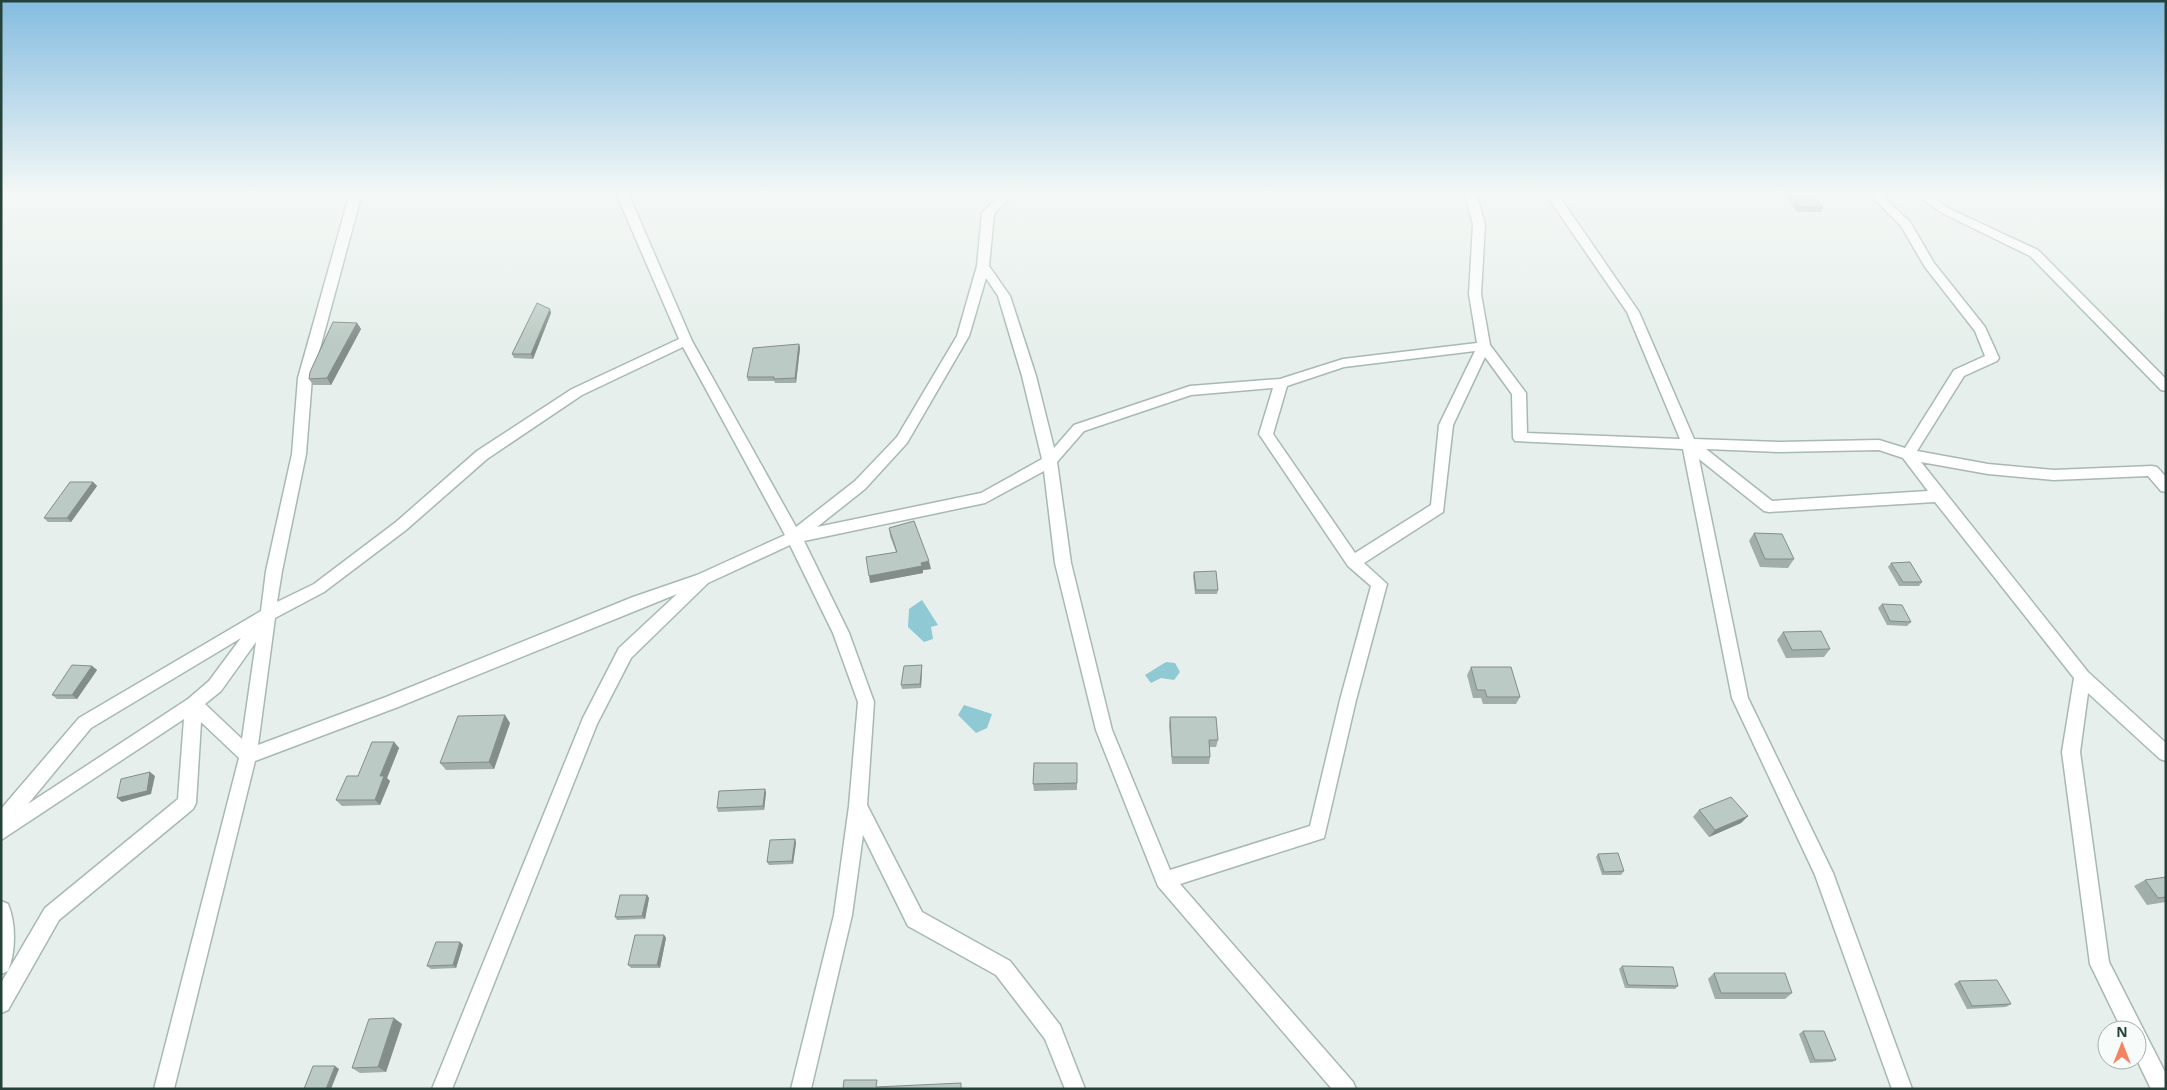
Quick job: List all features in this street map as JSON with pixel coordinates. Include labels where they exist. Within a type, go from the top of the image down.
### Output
[{"type":"street","points":[[164,1089],[248,756],[274,571],[299,454],[305,378],[342,244]]},
{"type":"street","points":[[644,244],[686,341],[794,537],[841,632],[866,702],[858,806],[843,915],[801,1089]]},
{"type":"street","points":[[248,756],[392,702],[639,601],[703,579],[794,537],[860,486],[902,440],[964,336],[983,266],[985,244]]},
{"type":"street","points":[[1478,244],[1475,294],[1484,346],[1519,393],[1520,438],[1779,447],[1879,445],[1908,454],[1988,469],[2054,475],[2159,470],[2166,487]]},
{"type":"street","points":[[1586,244],[1633,312],[1689,443],[1740,698],[1824,873],[1902,1089]]},
{"type":"street","points":[[1908,454],[1959,373],[1992,358],[1981,330],[1929,264],[1917,244]]},
{"type":"street","points":[[2015,244],[2034,253],[2166,387]]},
{"type":"street","points":[[983,266],[1004,296],[1029,376],[1050,461],[1063,562],[1104,730],[1165,880],[1346,1089]]},
{"type":"street","points":[[1,823],[85,723],[268,614],[319,588],[401,526],[482,455],[577,392],[686,341]]},
{"type":"street","points":[[794,537],[985,498],[1050,461],[1079,428],[1190,391],[1281,383],[1343,363],[1484,346]]},
{"type":"street","points":[[1353,562],[1438,508],[1446,425],[1484,346]]},
{"type":"street","points":[[1165,880],[1318,832],[1348,700],[1379,584],[1353,562],[1266,434],[1281,383]]},
{"type":"street","points":[[1689,443],[1769,506],[1940,496]]},
{"type":"street","points":[[1908,454],[2082,677],[2166,754]]},
{"type":"street","points":[[442,1089],[589,723],[625,653],[703,579]]},
{"type":"street","points":[[1,832],[194,704],[215,686],[268,614]]},
{"type":"street","points":[[2082,677],[2071,752],[2100,964],[2128,1020]]},
{"type":"street","points":[[194,704],[248,756]]},
{"type":"street","points":[[1,1003],[52,914],[187,803],[194,704]]},
{"type":"street","points":[[858,806],[915,919],[1003,968],[1053,1032],[1074,1089]]},
{"type":"street","points":[[1,910],[5,926],[1,964]]},
{"type":"street","points":[[2147,1058],[2162,1089]]},
{"type":"water","points":[[922,600],[938,625],[931,627],[933,639],[924,642],[908,627],[909,609]]},
{"type":"water","points":[[1166,662],[1175,663],[1180,672],[1174,680],[1161,678],[1151,683],[1145,675]]},
{"type":"water","points":[[964,705],[992,714],[987,728],[976,733],[958,715]]},
{"type":"building","points":[[537,303],[550,309],[531,354],[512,354]]},
{"type":"building","points":[[333,322],[357,323],[327,378],[309,379],[310,372]]},
{"type":"building","points":[[799,344],[795,378],[747,377],[753,348]]},
{"type":"building","points":[[70,482],[93,482],[67,518],[44,518]]},
{"type":"building","points":[[914,521],[929,561],[921,563],[922,566],[869,576],[866,557],[897,552],[889,528]]},
{"type":"building","points":[[1754,533],[1782,534],[1794,559],[1765,559]]},
{"type":"building","points":[[1910,562],[1922,582],[1903,582],[1891,563]]},
{"type":"building","points":[[1216,571],[1218,590],[1196,590],[1194,572]]},
{"type":"building","points":[[1882,604],[1902,605],[1911,622],[1890,621]]},
{"type":"building","points":[[1821,631],[1830,649],[1792,650],[1783,632]]},
{"type":"building","points":[[72,665],[92,666],[72,695],[52,695]]},
{"type":"building","points":[[922,665],[920,684],[901,685],[904,666]]},
{"type":"building","points":[[1471,667],[1511,667],[1520,697],[1487,697],[1485,690],[1477,690]]},
{"type":"building","points":[[505,715],[489,762],[440,763],[458,716]]},
{"type":"building","points":[[1170,717],[1216,717],[1218,740],[1209,740],[1210,757],[1172,757]]},
{"type":"building","points":[[372,742],[394,742],[380,776],[384,776],[375,800],[336,800],[347,776],[358,776]]},
{"type":"building","points":[[1034,763],[1077,763],[1077,783],[1033,784]]},
{"type":"building","points":[[150,772],[147,791],[117,798],[121,779]]},
{"type":"building","points":[[765,789],[763,806],[717,808],[719,791]]},
{"type":"building","points":[[1731,797],[1748,816],[1715,830],[1699,810]]},
{"type":"building","points":[[795,839],[792,861],[767,862],[770,840]]},
{"type":"building","points":[[1618,853],[1624,871],[1604,872],[1598,854]]},
{"type":"building","points":[[2166,877],[2166,897],[2158,898],[2145,880]]},
{"type":"building","points":[[620,895],[647,895],[642,916],[615,917]]},
{"type":"building","points":[[635,935],[664,935],[657,965],[628,965]]},
{"type":"building","points":[[436,942],[460,942],[453,965],[427,966]]},
{"type":"building","points":[[1622,966],[1673,967],[1678,986],[1628,985]]},
{"type":"building","points":[[1714,973],[1785,973],[1792,993],[1721,993]]},
{"type":"building","points":[[1997,980],[2011,1004],[1972,1006],[1959,981]]},
{"type":"building","points":[[394,1018],[378,1067],[352,1068],[369,1019]]},
{"type":"building","points":[[1803,1031],[1824,1031],[1836,1060],[1815,1060]]},
{"type":"building","points":[[313,1066],[335,1066],[326,1089],[304,1089]]},
{"type":"building","points":[[844,1080],[877,1080],[876,1087],[961,1083],[961,1089],[843,1089]]}]
